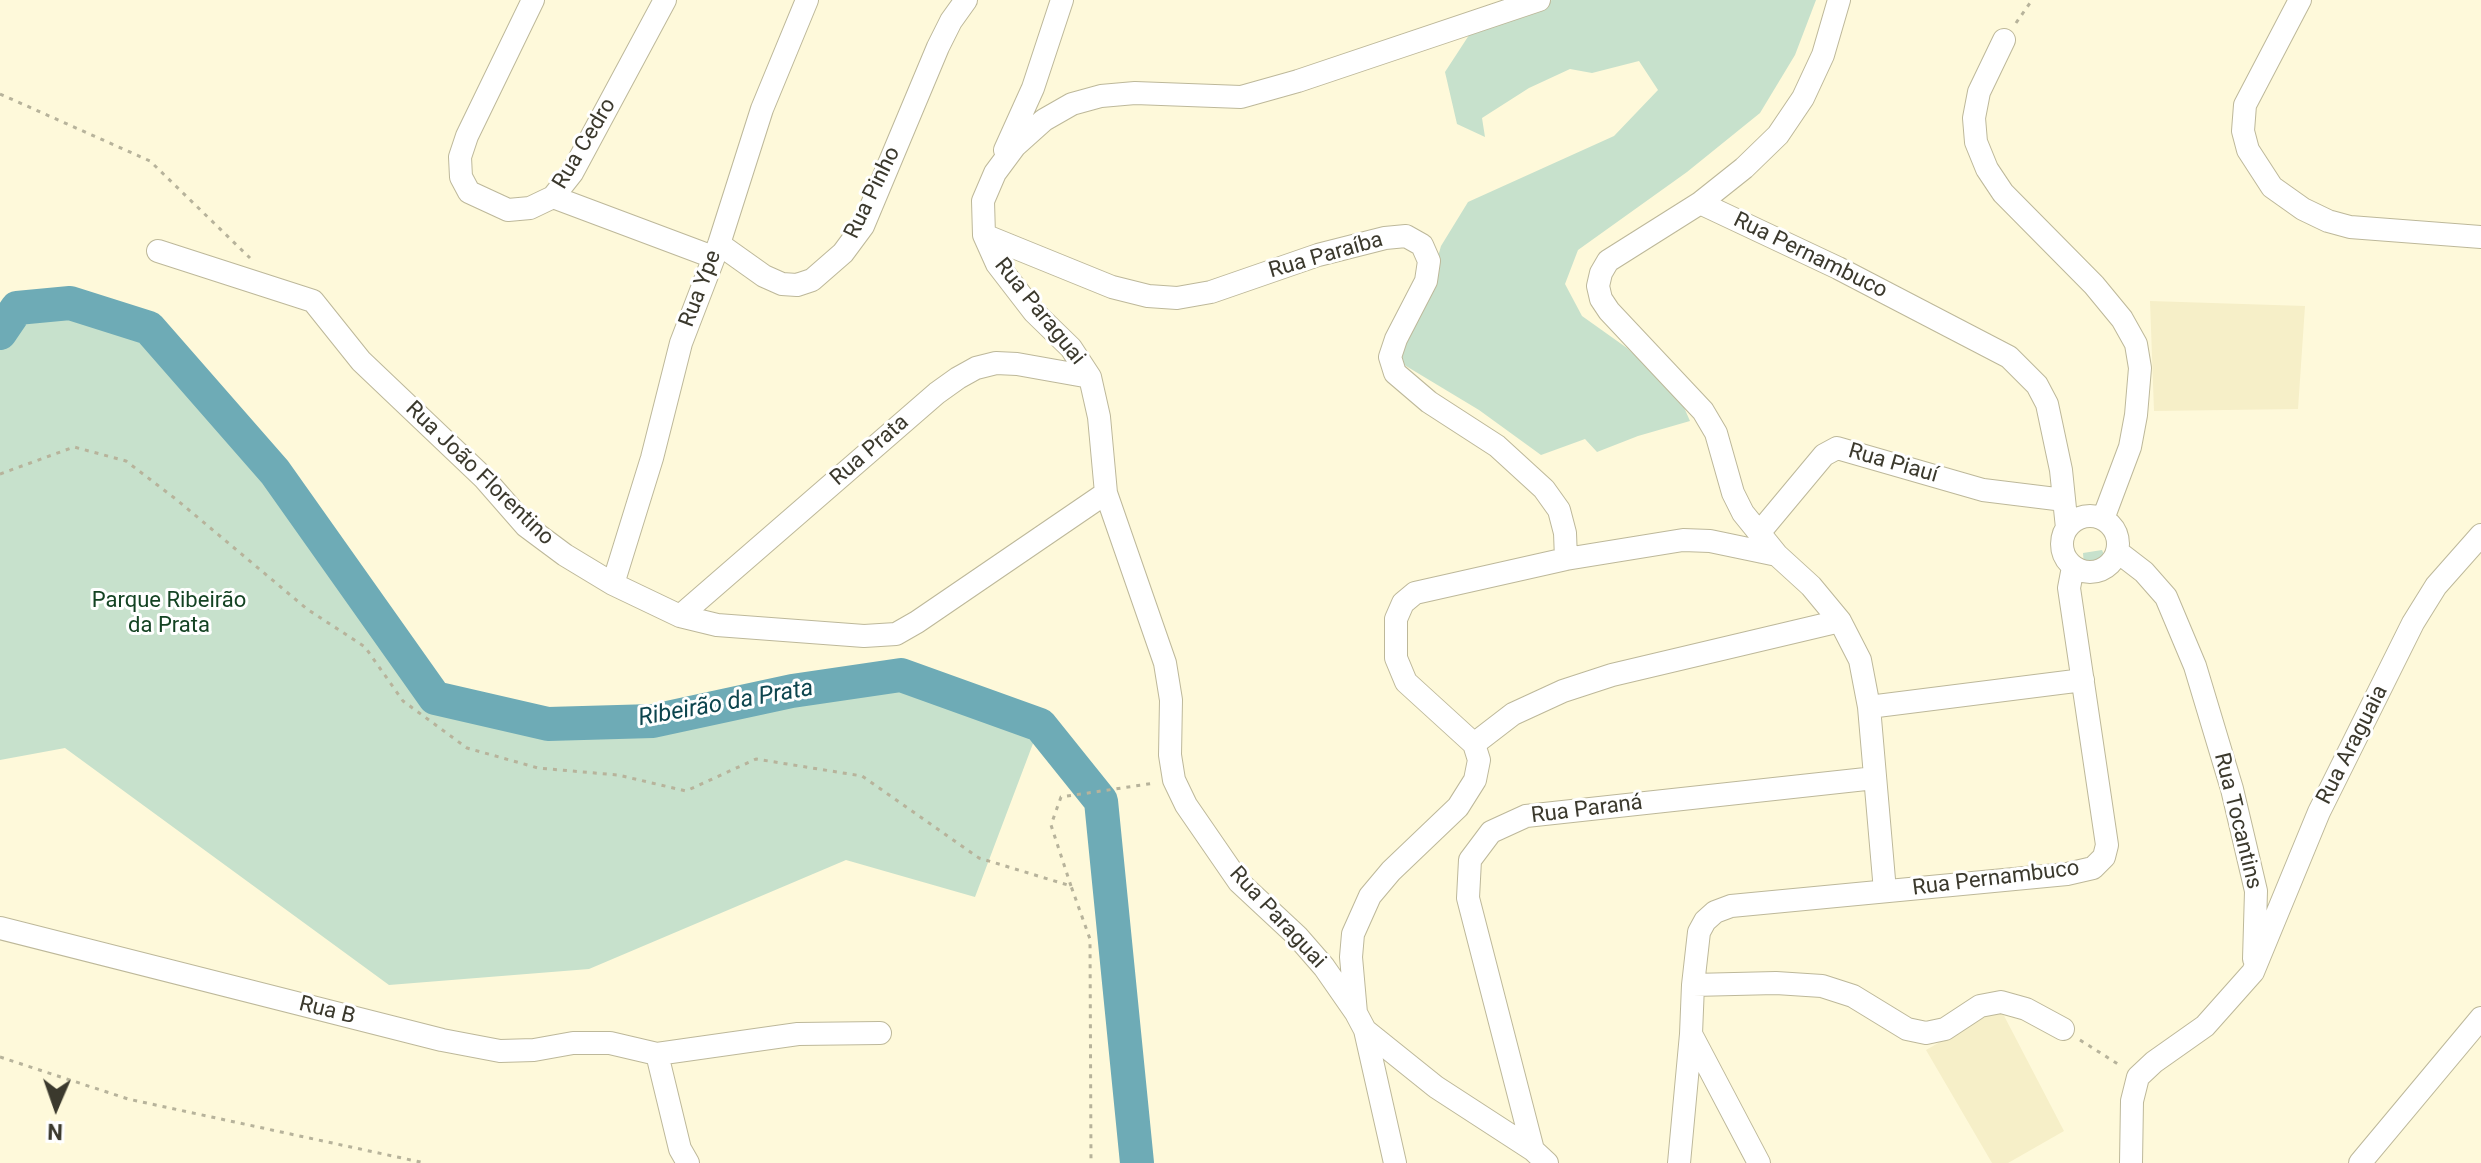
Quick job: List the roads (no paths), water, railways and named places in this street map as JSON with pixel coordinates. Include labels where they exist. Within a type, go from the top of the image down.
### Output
[{"type":"street","name":"Rua Cedro","points":[[533,0],[467,136],[460,157],[461,177],[469,192],[508,210],[530,208],[553,197],[572,173],[665,0]]},
{"type":"street","name":"Rua Ype","points":[[613,584],[649,471],[681,343],[716,250],[762,109],[807,0]]},
{"type":"street","name":"Rua Pinho","points":[[553,197],[716,250],[782,284],[797,285],[812,280],[843,253],[863,226],[938,47],[966,0]]},
{"type":"street","points":[[995,173],[1033,88],[1062,0]]},
{"type":"street","name":"Rua Paraguai","points":[[1360,1021],[1324,967],[1297,936],[1239,882],[1186,805],[1174,780],[1170,755],[1171,700],[1165,663],[1106,493],[1099,417],[1090,377],[1071,348],[1034,312],[997,264],[984,235],[983,201],[995,173],[1015,146],[1044,120],[1072,104],[1101,96],[1135,93],[1241,97],[1298,81],[1539,0]]},
{"type":"street","points":[[1839,0],[1823,55],[1803,98],[1778,135],[1744,168],[1700,203],[1608,261],[1598,286],[1601,299],[1609,311],[1703,411],[1716,433],[1733,493],[1743,513],[1777,555],[1811,586],[1840,621],[1860,660],[1869,707],[1885,891]]},
{"type":"street","points":[[2300,0],[2245,105],[2243,131],[2248,150],[2272,187],[2303,209],[2350,227],[2481,237]]},
{"type":"street","points":[[2004,40],[1979,92],[1974,118],[1976,142],[1987,169],[2003,193],[2094,285],[2122,319],[2136,344],[2140,368],[2130,447],[2103,519]]},
{"type":"street","name":"Rua Pernambuco","points":[[1700,203],[1838,268],[2009,357],[2037,385],[2047,404],[2054,431],[2067,528]]},
{"type":"street","name":"Rua Paraíba","points":[[984,235],[1112,287],[1148,296],[1177,298],[1211,292],[1318,255],[1385,238],[1406,236],[1422,245],[1429,261],[1426,281],[1390,357],[1395,373],[1429,402],[1497,446],[1544,489],[1559,510],[1565,533],[1566,559]]},
{"type":"street","name":"Rua João Florentino","points":[[158,251],[313,301],[361,361],[484,478],[526,526],[565,555],[613,584],[680,616],[730,626],[864,636],[896,634],[1106,493]]},
{"type":"street","name":"Rua Prata","points":[[680,616],[958,378],[976,368],[996,363],[1090,377]]},
{"type":"street","name":"Rua Piauí","points":[[1759,533],[1824,455],[1837,448],[1983,490],[2064,500]]},
{"type":"street","points":[[2083,517],[2103,519],[2116,532],[2118,552],[2115,559],[2103,570],[2088,573],[2073,567],[2063,553],[2063,535],[2067,528],[2083,517]]},
{"type":"street","name":"Rua Araguaia","points":[[2253,972],[2319,812],[2413,623],[2436,586],[2481,535]]},
{"type":"street","points":[[1395,1163],[1360,1021],[1351,957],[1353,934],[1370,896],[1391,871],[1458,807],[1475,780],[1479,760],[1474,744],[1406,682],[1396,658],[1396,619],[1403,603],[1415,593],[1566,559],[1683,540],[1710,541],[1777,555]]},
{"type":"street","name":"Rua Tocantins","points":[[2118,552],[2144,572],[2166,597],[2195,666],[2232,789],[2256,891],[2253,972]]},
{"type":"street","name":"Rua Pernambuco","points":[[1693,985],[1699,932],[1715,912],[1731,906],[2067,874],[2093,868],[2104,857],[2107,845],[2069,588],[2073,567]]},
{"type":"street","points":[[1474,744],[1513,714],[1563,691],[1612,675],[1840,621]]},
{"type":"street","points":[[1869,707],[2083,680]]},
{"type":"street","name":"Rua Paraná","points":[[1540,1156],[1468,898],[1470,860],[1491,832],[1526,816],[1875,778]]},
{"type":"street","name":"Rua B","points":[[0,928],[456,1043],[500,1051],[534,1050],[573,1043],[610,1043],[657,1054]]},
{"type":"street","points":[[2131,1163],[2132,1101],[2138,1077],[2205,1026],[2253,972]]},
{"type":"street","points":[[1679,1163],[1693,985],[1776,983],[1822,986],[1853,996],[1907,1029],[1926,1033],[1945,1029],[1980,1006],[2001,1002],[2026,1009],[2063,1029]]},
{"type":"street","points":[[2360,1163],[2481,1018]]},
{"type":"street","points":[[1360,1021],[1436,1087],[1540,1156]]},
{"type":"street","points":[[688,1163],[680,1149],[657,1054],[798,1034],[880,1033]]},
{"type":"street","points":[[1691,1034],[1759,1163]]},
{"type":"waterway","name":"Ribeirão da Prata","points":[[0,333],[17,308],[70,303],[149,328],[275,472],[435,698],[548,724],[653,721],[792,691],[901,675],[1040,725],[1101,801],[1137,1163]]},
{"type":"park label","name":"Parque Ribeirão da Prata","points":[[169,614]]}]
